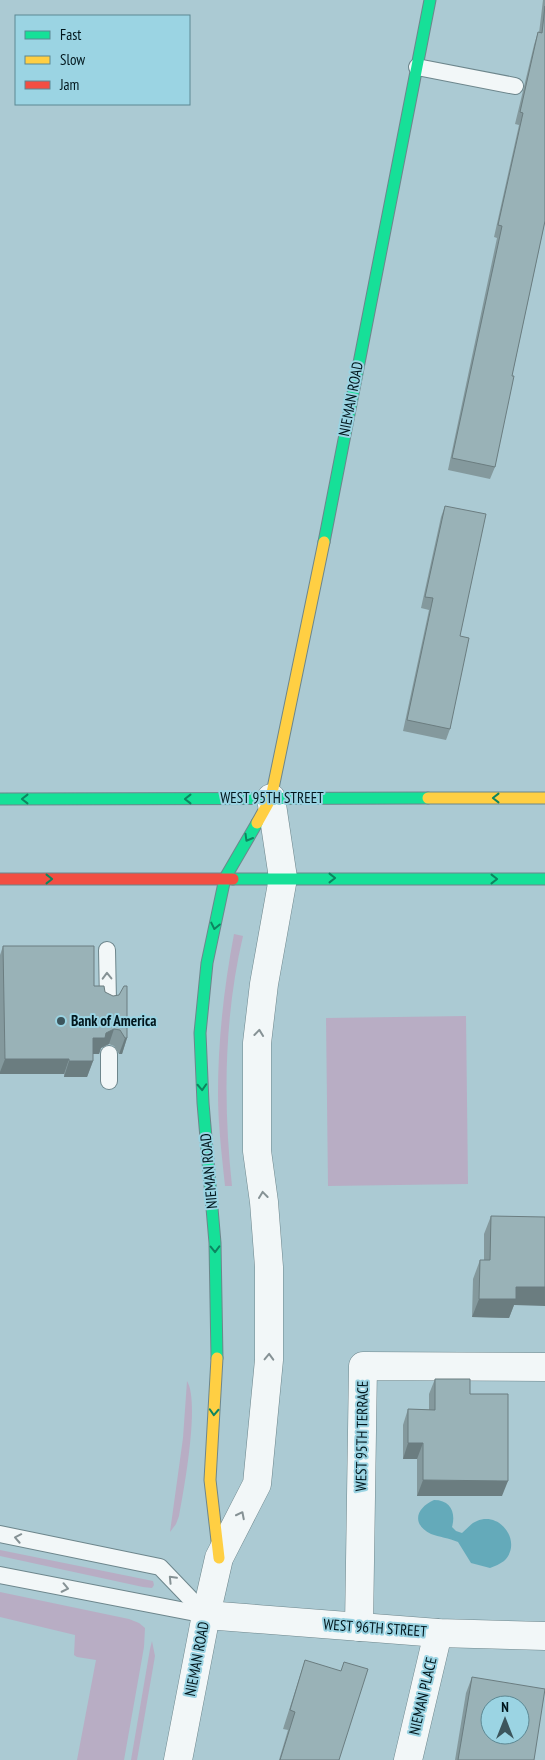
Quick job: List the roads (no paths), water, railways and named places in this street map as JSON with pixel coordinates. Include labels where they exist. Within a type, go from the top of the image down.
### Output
[{"type":"street","name":"NIEMAN ROAD","points":[[219,1558],[210,1480],[217,1354],[216,1243],[203,1103],[200,1033],[207,963],[225,878],[271,798],[316,583],[430,0]]},
{"type":"street","name":"NIEMAN ROAD","points":[[178,1760],[219,1558],[257,1484],[268,1370],[269,1267],[258,1151],[258,1043],[264,984],[283,878],[271,798]]},
{"type":"street","name":"WEST 95TH STREET","points":[[0,799],[545,798]]},
{"type":"street","points":[[0,879],[545,879]]},
{"type":"street","name":"WEST 95TH TERRACE","points":[[359,1627],[363,1366],[545,1367]]},
{"type":"street","name":"WEST 96TH STREET","points":[[206,1615],[438,1633],[545,1636]]},
{"type":"street","name":"NIEMAN PLACE","points":[[408,1760],[438,1633]]},
{"type":"lane","points":[[417,67],[515,86]]},
{"type":"lane","points":[[107,950],[108,1002]]},
{"type":"lane","points":[[108,1054],[109,1081]]},
{"type":"lane","points":[[0,1534],[160,1567],[206,1615]]},
{"type":"lane","points":[[0,1575],[206,1615]]},
{"type":"water","points":[[434,1500],[445,1502],[451,1508],[453,1512],[452,1527],[456,1531],[462,1533],[475,1522],[486,1519],[494,1520],[507,1530],[511,1546],[509,1554],[504,1561],[490,1568],[471,1563],[458,1542],[431,1534],[425,1530],[418,1521],[418,1516],[423,1507]]},
{"type":"place","name":"Bank of America","points":[[61,1021]]}]
